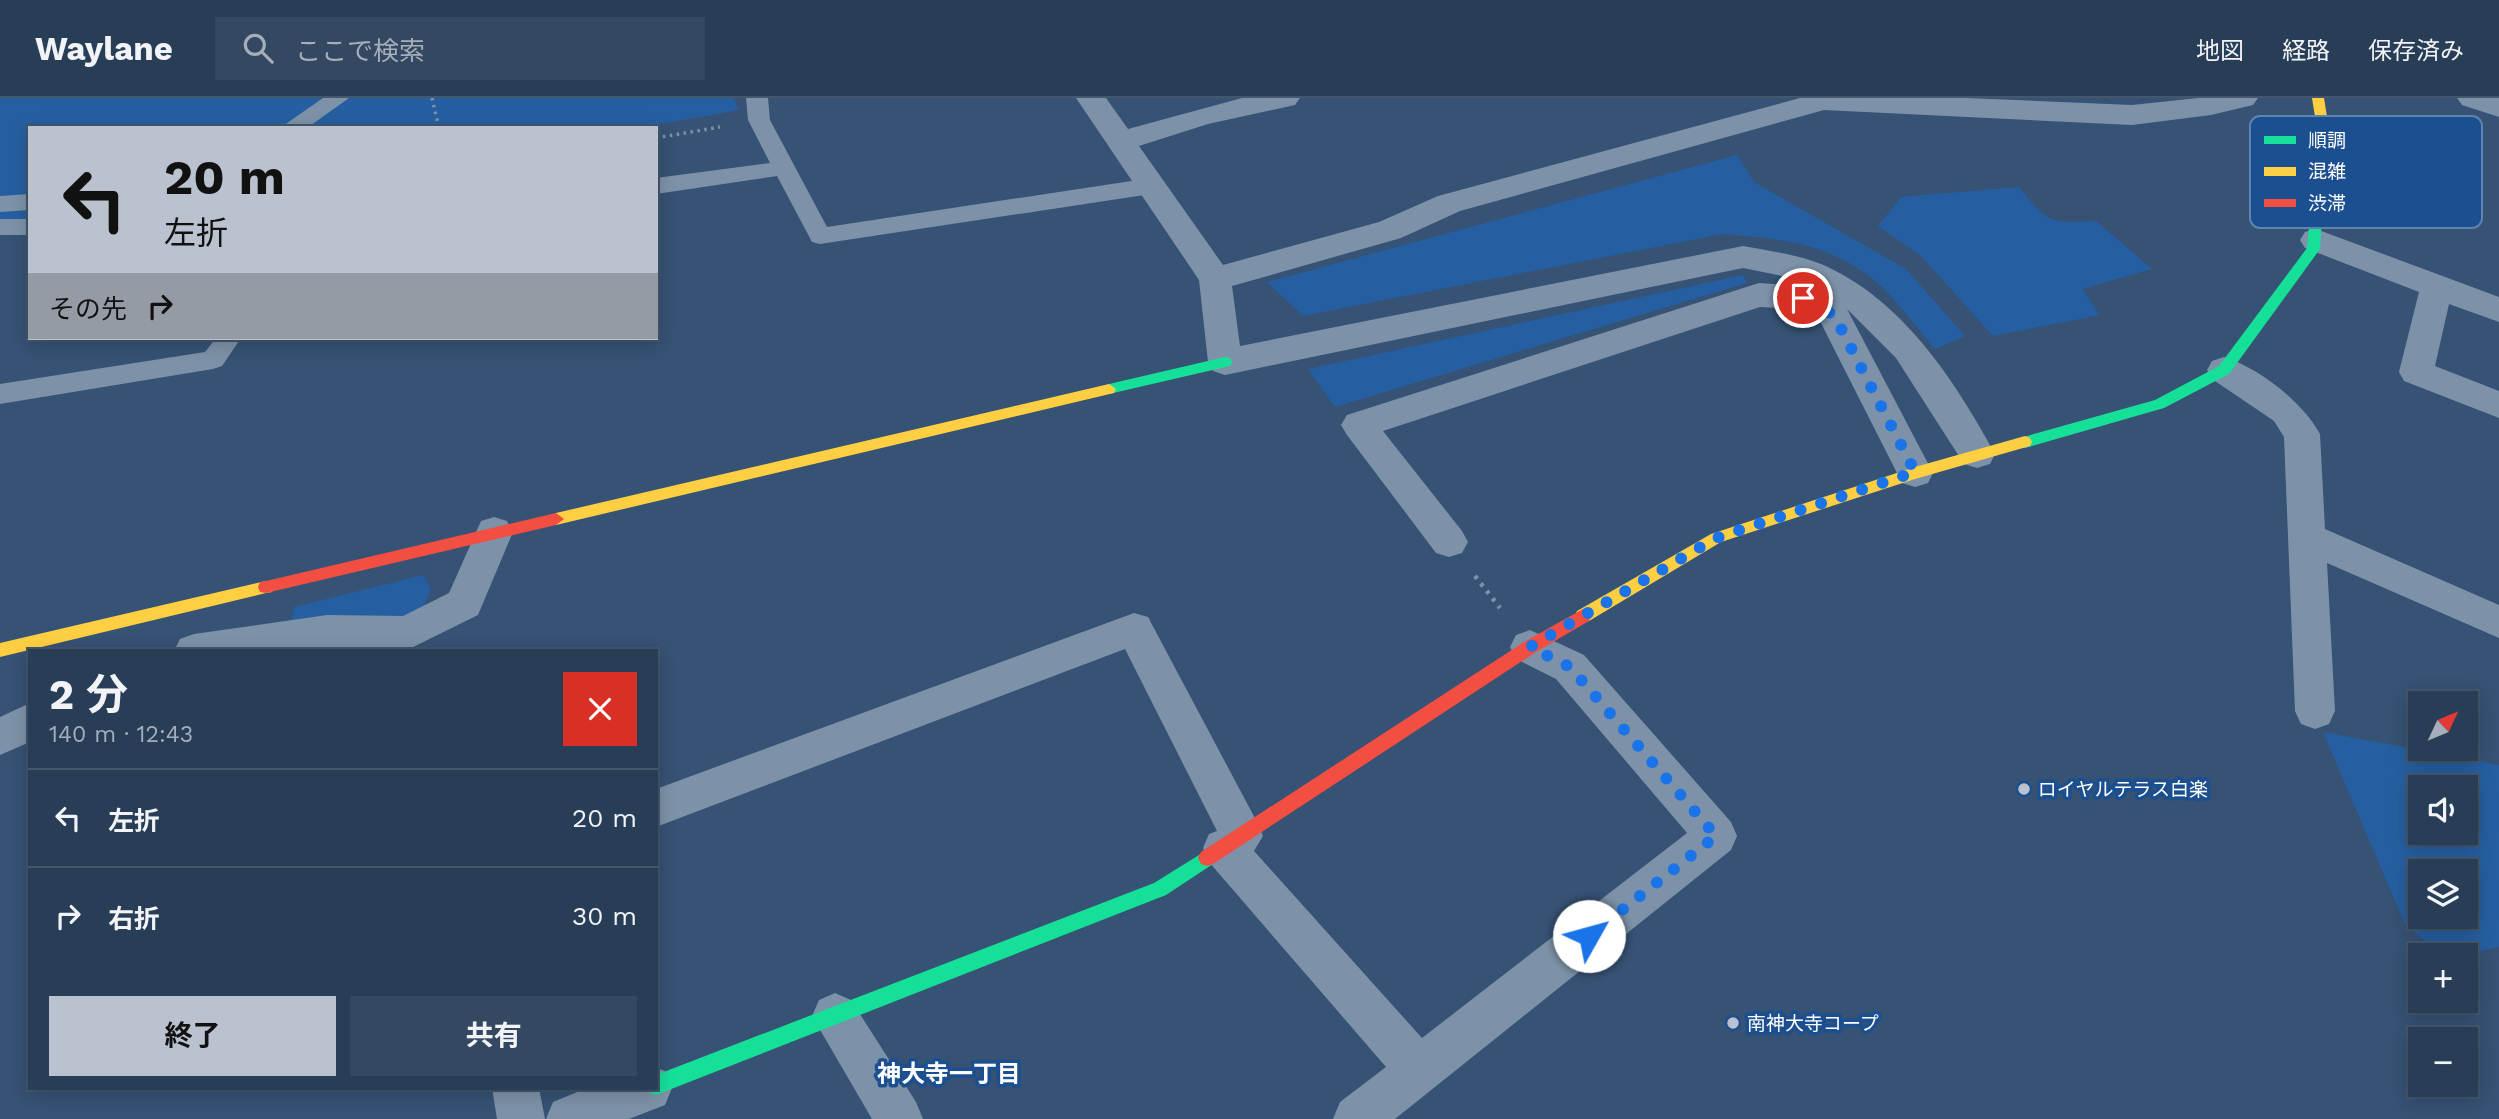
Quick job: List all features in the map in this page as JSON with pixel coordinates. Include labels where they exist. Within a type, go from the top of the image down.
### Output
[{"type":"street","points":[[1091,98],[1215,279],[1225,362]]},
{"type":"street","points":[[1121,141],[1203,116],[1285,98]]},
{"type":"street","points":[[1215,279],[1390,230],[1449,203],[1824,101],[2132,115],[2211,106],[2243,98]]},
{"type":"street","points":[[2318,98],[2321,116]]},
{"type":"street","points":[[2472,98],[2499,108]]},
{"type":"street","points":[[658,1084],[1160,889],[1530,647],[1716,538],[1915,472],[2159,404],[2224,370],[2313,249],[2317,228]]},
{"type":"street","points":[[2316,240],[2499,310]]},
{"type":"street","points":[[0,650],[1225,362],[1743,257],[1809,272],[1858,297],[1896,331],[1977,454]]},
{"type":"street","points":[[2437,286],[2416,372],[2499,405]]},
{"type":"street","points":[[1449,542],[1359,425],[1759,295],[1803,298],[1834,315],[1915,472]]},
{"type":"street","points":[[2224,370],[2287,412],[2302,434],[2315,712]]},
{"type":"street","points":[[208,649],[327,632],[437,635],[464,604],[494,532]]},
{"type":"street","points":[[2306,538],[2499,622]]},
{"type":"street","points":[[658,807],[1134,629],[1233,842],[1419,1070]]},
{"type":"street","points":[[1357,1119],[1716,836],[1570,667],[1530,647]]},
{"type":"street","points":[[0,737],[28,722]]},
{"type":"street","points":[[835,1016],[899,1119]]},
{"type":"street","points":[[515,1090],[521,1119]]},
{"type":"street","points":[[569,1119],[643,1090]]},
{"type":"lane","points":[[295,126],[338,98]]},
{"type":"lane","points":[[758,109],[784,168],[820,236],[1151,186]]},
{"type":"lane","points":[[658,186],[784,168]]},
{"type":"lane","points":[[0,204],[28,202]]},
{"type":"lane","points":[[0,228],[28,227]]},
{"type":"lane","points":[[0,394],[213,360],[228,340]]},
{"type":"path","points":[[432,98],[439,126]]},
{"type":"path","points":[[658,137],[758,109]]},
{"type":"path","points":[[1449,542],[1530,647]]},
{"type":"shaded area","points":[[0,98],[733,98],[739,110],[650,126],[28,126],[28,219],[0,220]]},
{"type":"shaded area","points":[[1737,155],[1754,182],[1906,269],[1965,336],[1935,349],[1874,280],[1839,258],[1802,245],[1722,234],[1303,316],[1267,282]]},
{"type":"shaded area","points":[[2019,187],[2037,208],[2051,219],[2069,222],[2096,221],[2152,269],[2082,289],[2100,315],[1993,336],[1921,256],[1878,226],[1901,197]]},
{"type":"shaded area","points":[[1743,275],[1747,283],[1335,407],[1308,369]]},
{"type":"shaded area","points":[[423,575],[431,589],[424,606],[405,618],[291,623],[294,607]]},
{"type":"shaded area","points":[[2323,732],[2408,748],[2408,761],[2478,761],[2499,765],[2499,947],[2478,952],[2478,943],[2428,943],[2411,929],[2478,929],[2478,859],[2408,859],[2408,927]]},
{"type":"traffic: fast","points":[[2025,442],[2159,404],[2224,370],[2313,249],[2315,228]]},
{"type":"traffic: fast","points":[[1109,389],[1225,362]]},
{"type":"traffic: fast","points":[[658,1084],[1160,889],[1207,858]]},
{"type":"traffic: slow","points":[[2318,98],[2321,116]]},
{"type":"traffic: slow","points":[[556,519],[1109,389]]},
{"type":"traffic: slow","points":[[1583,616],[1716,538],[1915,473],[2025,442]]},
{"type":"traffic: slow","points":[[0,650],[266,587]]},
{"type":"traffic: jam","points":[[266,587],[556,519]]},
{"type":"traffic: jam","points":[[1207,858],[1530,647],[1583,616]]},
{"type":"place","name":"ロイヤルテラス白楽","points":[[2024,789]]},
{"type":"place","name":"南神大寺コープ","points":[[1733,1023]]},
{"type":"district","name":"神大寺一丁目","points":[[949,1074]]},
{"type":"route","points":[[1589,936],[1716,836],[1570,667],[1530,647],[1716,538],[1915,472],[1834,315],[1803,298]]}]
